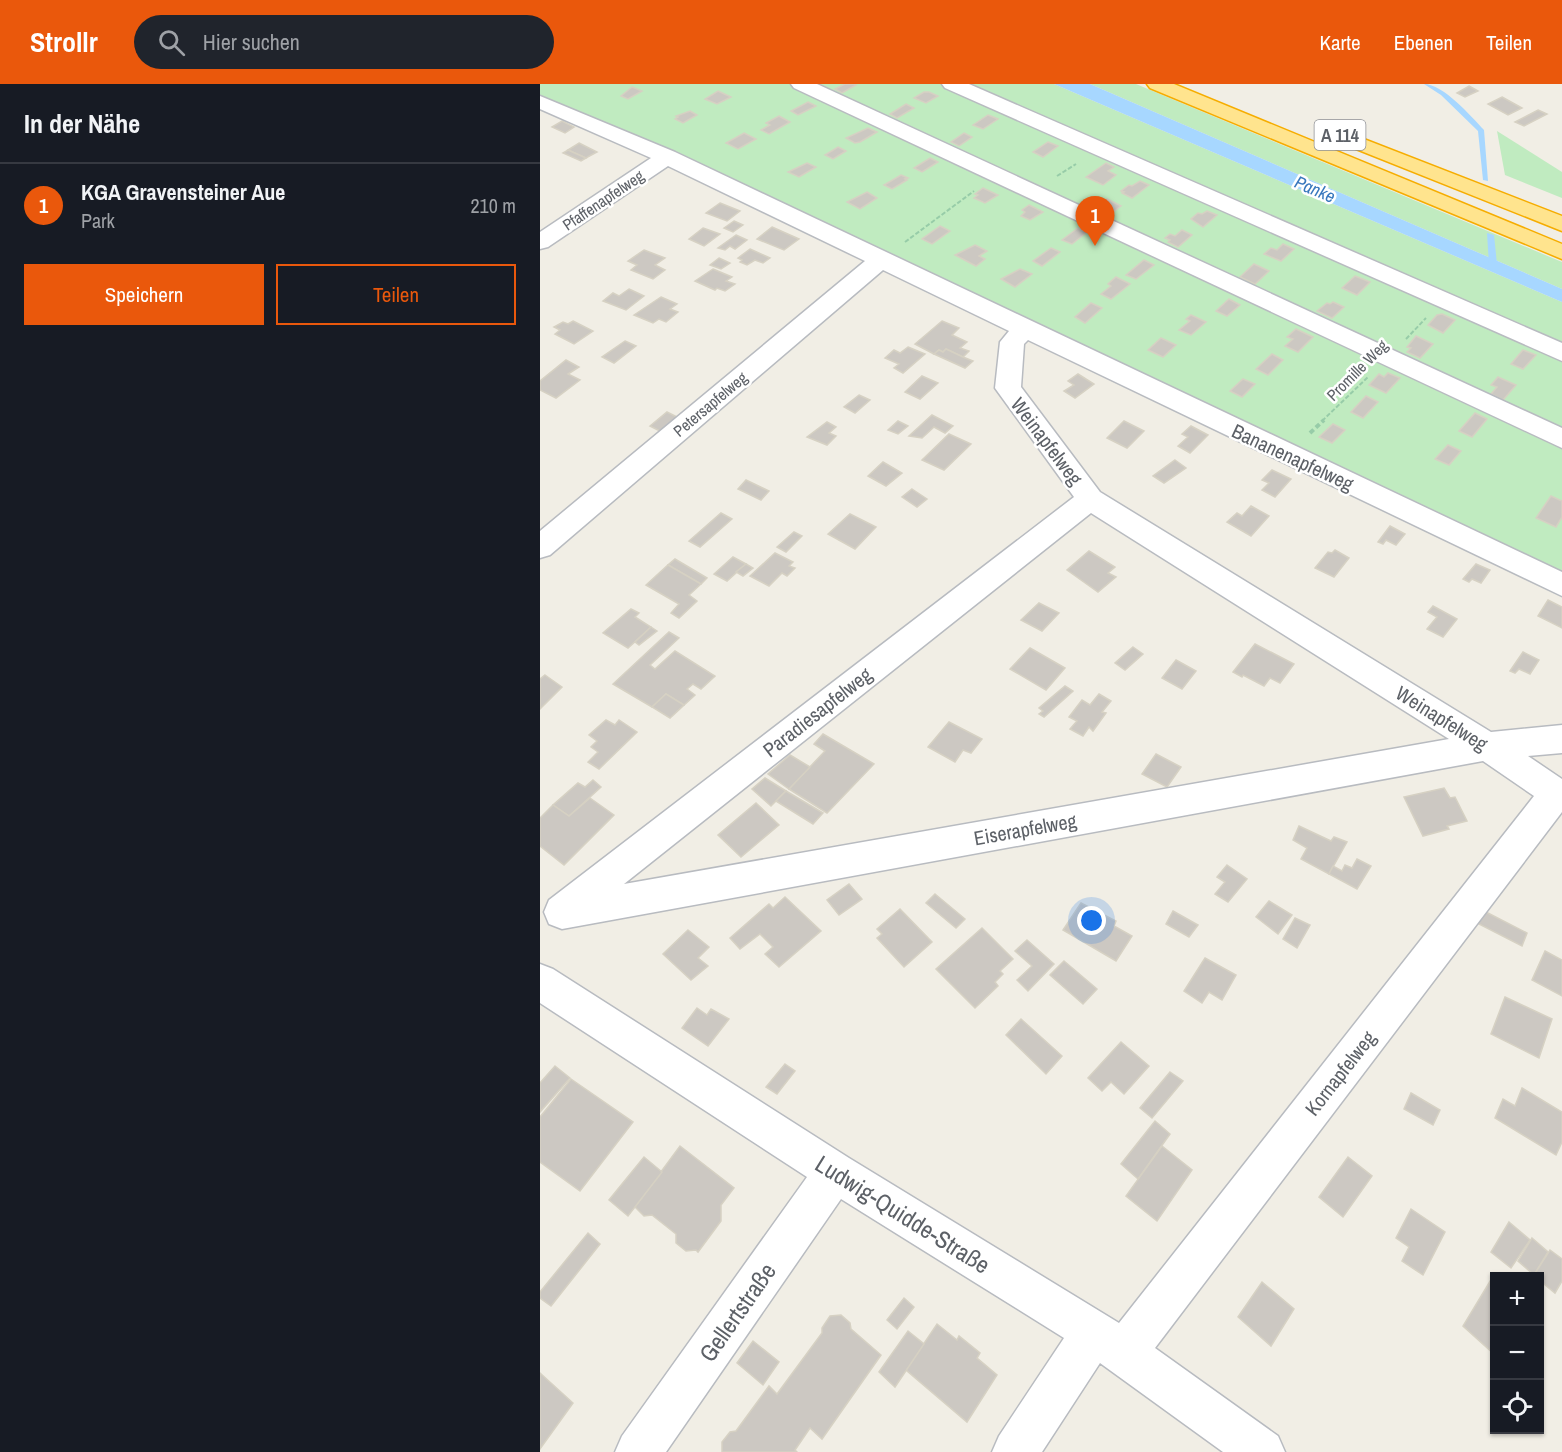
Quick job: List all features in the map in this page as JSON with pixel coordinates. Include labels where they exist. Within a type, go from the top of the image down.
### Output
[{"type":"highway","name":"A 114","points":[[1157,84],[1562,252]]},
{"type":"highway","name":"A 114","points":[[1318,127],[1562,224]]},
{"type":"street","points":[[801,84],[1562,439]]},
{"type":"street","points":[[951,84],[1101,148],[1442,302],[1562,353]]},
{"type":"street","points":[[540,102],[667,157],[1024,329]]},
{"type":"street","name":"Pfaffenapfelweg","points":[[540,242],[667,157]]},
{"type":"street","name":"Petersapfelweg","points":[[540,547],[880,260]]},
{"type":"street","name":"Bananenapfelweg","points":[[1024,329],[1562,585]]},
{"type":"street","name":"Weinapfelweg","points":[[1024,329],[1011,342],[1008,388],[1090,499],[1487,746],[1559,795]]},
{"type":"street","name":"Paradiesapfelweg","points":[[551,915],[1090,499]]},
{"type":"street","name":"Eiserapfelweg","points":[[551,915],[1487,746],[1562,739]]},
{"type":"street","name":"Kornapfelweg","points":[[1015,1452],[1108,1343],[1559,795]]},
{"type":"street","name":"Ludwig-Quidde-Straße","points":[[540,982],[835,1172],[1108,1343],[1262,1452]]},
{"type":"street","name":"Gellertstraße","points":[[638,1452],[835,1172]]},
{"type":"path","points":[[1034,192],[1101,148]]},
{"type":"path","points":[[880,260],[996,174]]},
{"type":"path","name":"Promille Weg","points":[[1288,455],[1442,302]]},
{"type":"green space","points":[[540,84],[1054,84],[1562,302],[1562,577],[540,101]]},
{"type":"green space","points":[[1090,84],[1136,84],[1562,262],[1562,289]]},
{"type":"green space","points":[[1497,131],[1562,172],[1562,198],[1505,175]]},
{"type":"water","name":"Panke","points":[[1054,84],[1090,84],[1562,289],[1562,302]]},
{"type":"building","points":[[845,84],[856,85],[842,93],[835,89]]},
{"type":"building","points":[[1469,86],[1478,91],[1465,97],[1457,93]]},
{"type":"building","points":[[632,87],[642,91],[628,99],[621,96]]},
{"type":"building","points":[[718,91],[731,97],[717,104],[705,99]]},
{"type":"building","points":[[924,92],[938,96],[926,103],[914,98]]},
{"type":"building","points":[[1502,97],[1522,108],[1508,115],[1488,104]]},
{"type":"building","points":[[808,102],[816,106],[798,115],[791,111]]},
{"type":"building","points":[[906,104],[914,108],[897,118],[890,114]]},
{"type":"building","points":[[1538,110],[1547,114],[1524,126],[1515,122]]},
{"type":"building","points":[[690,111],[697,115],[683,123],[675,119],[678,117],[676,116]]},
{"type":"building","points":[[988,115],[998,119],[983,129],[973,125]]},
{"type":"building","points":[[779,116],[790,122],[769,134],[761,130],[770,125],[766,123]]},
{"type":"building","points":[[562,121],[574,127],[565,133],[552,127]]},
{"type":"building","points":[[868,128],[877,132],[855,143],[846,138]]},
{"type":"building","points":[[744,133],[756,139],[738,149],[726,143]]},
{"type":"building","points":[[964,133],[972,137],[959,146],[951,142]]},
{"type":"building","points":[[1048,142],[1058,146],[1043,157],[1033,152]]},
{"type":"building","points":[[579,143],[597,152],[586,158],[568,150]]},
{"type":"building","points":[[838,147],[846,151],[833,159],[825,155]]},
{"type":"building","points":[[568,150],[586,158],[581,161],[563,153]]},
{"type":"building","points":[[930,158],[938,162],[922,172],[914,168]]},
{"type":"building","points":[[807,163],[816,167],[799,177],[788,172]]},
{"type":"building","points":[[1106,163],[1114,167],[1108,171],[1116,175],[1103,185],[1086,177]]},
{"type":"building","points":[[901,175],[908,178],[905,179],[907,180],[892,189],[884,185]]},
{"type":"building","points":[[1140,181],[1149,185],[1132,198],[1122,193],[1124,192],[1121,191],[1129,185],[1132,186]]},
{"type":"building","points":[[983,188],[998,195],[985,203],[974,198],[978,195],[975,194]]},
{"type":"building","points":[[867,192],[877,198],[860,209],[847,202]]},
{"type":"building","points":[[1107,199],[1121,206],[1108,216],[1094,209]]},
{"type":"building","points":[[720,203],[740,211],[727,221],[706,213]]},
{"type":"building","points":[[1029,205],[1043,212],[1030,220],[1021,216],[1025,212],[1022,210]]},
{"type":"building","points":[[1207,211],[1217,215],[1203,227],[1191,219],[1198,213],[1202,214]]},
{"type":"building","points":[[734,221],[743,225],[733,232],[724,228]]},
{"type":"building","points":[[940,226],[950,231],[932,244],[922,239]]},
{"type":"building","points":[[772,227],[799,239],[784,250],[757,239]]},
{"type":"building","points":[[703,228],[720,234],[704,246],[689,239]]},
{"type":"building","points":[[1078,228],[1087,232],[1072,244],[1062,240]]},
{"type":"building","points":[[1182,230],[1192,235],[1178,247],[1165,238],[1170,234],[1175,236]]},
{"type":"building","points":[[736,235],[747,240],[735,249],[730,246],[725,250],[718,248]]},
{"type":"building","points":[[1283,244],[1294,249],[1281,261],[1264,254],[1271,248],[1277,250]]},
{"type":"building","points":[[975,245],[987,251],[979,256],[985,259],[976,266],[955,255]]},
{"type":"building","points":[[1051,248],[1060,252],[1042,266],[1033,261]]},
{"type":"building","points":[[750,249],[770,258],[763,263],[755,260],[747,265],[740,262],[742,260],[738,258]]},
{"type":"building","points":[[644,250],[665,258],[655,265],[665,270],[653,279],[631,270],[637,265],[628,261]]},
{"type":"building","points":[[719,258],[730,263],[721,269],[710,265]]},
{"type":"building","points":[[1144,260],[1154,265],[1136,279],[1126,275]]},
{"type":"building","points":[[1254,264],[1269,271],[1255,284],[1240,277]]},
{"type":"building","points":[[713,269],[732,277],[726,281],[735,284],[725,291],[717,288],[715,290],[695,281]]},
{"type":"building","points":[[1020,269],[1032,274],[1015,287],[1001,279]]},
{"type":"building","points":[[1355,276],[1370,282],[1357,295],[1342,288]]},
{"type":"building","points":[[1116,277],[1130,284],[1111,299],[1101,294],[1111,286],[1108,284]]},
{"type":"building","points":[[629,289],[644,296],[626,310],[603,301],[613,293],[619,296]]},
{"type":"building","points":[[661,297],[677,304],[670,309],[678,312],[666,322],[659,319],[653,323],[634,315]]},
{"type":"building","points":[[1229,299],[1240,305],[1227,316],[1216,311]]},
{"type":"building","points":[[1333,302],[1344,307],[1332,318],[1317,311],[1327,303]]},
{"type":"building","points":[[1091,303],[1102,308],[1085,323],[1075,317]]},
{"type":"building","points":[[1442,314],[1455,320],[1443,333],[1428,325],[1437,315]]},
{"type":"building","points":[[1191,315],[1206,322],[1191,335],[1179,330],[1190,321],[1186,319]]},
{"type":"building","points":[[573,321],[593,331],[574,344],[555,334],[560,330],[554,327],[563,322],[568,324]]},
{"type":"building","points":[[942,321],[959,328],[952,335],[967,342],[960,348],[969,351],[963,357],[946,349],[934,354],[915,344]]},
{"type":"building","points":[[1296,329],[1313,337],[1298,352],[1285,346],[1293,339],[1287,337]]},
{"type":"building","points":[[1416,336],[1433,344],[1420,358],[1407,352],[1411,348],[1407,347]]},
{"type":"building","points":[[1161,338],[1176,345],[1163,357],[1148,350]]},
{"type":"building","points":[[625,341],[636,346],[614,363],[602,357]]},
{"type":"building","points":[[908,347],[925,354],[903,373],[894,368],[899,364],[885,358],[894,350],[900,353]]},
{"type":"building","points":[[946,349],[973,361],[965,368],[934,354]]},
{"type":"building","points":[[1523,350],[1536,355],[1523,369],[1511,364]]},
{"type":"building","points":[[1272,354],[1283,360],[1268,375],[1256,369]]},
{"type":"building","points":[[566,360],[579,367],[568,374],[580,380],[556,398],[540,390],[540,381]]},
{"type":"building","points":[[1388,373],[1400,378],[1386,393],[1369,385],[1379,374],[1384,377]]},
{"type":"building","points":[[1078,374],[1094,384],[1075,398],[1064,391],[1074,385],[1068,381]]},
{"type":"building","points":[[922,376],[938,383],[920,399],[905,392]]},
{"type":"building","points":[[1498,377],[1516,385],[1503,400],[1491,394],[1497,387],[1491,385]]},
{"type":"building","points":[[1243,379],[1255,384],[1242,397],[1230,391]]},
{"type":"building","points":[[859,395],[870,400],[855,413],[844,407]]},
{"type":"building","points":[[1366,396],[1378,402],[1363,418],[1351,412]]},
{"type":"building","points":[[667,412],[679,418],[662,432],[650,426]]},
{"type":"building","points":[[1475,413],[1487,419],[1472,437],[1459,431]]},
{"type":"building","points":[[932,415],[953,426],[945,433],[934,427],[922,438],[909,436]]},
{"type":"building","points":[[898,421],[908,426],[898,434],[888,430]]},
{"type":"building","points":[[1124,421],[1144,431],[1127,448],[1107,438]]},
{"type":"building","points":[[827,422],[836,427],[829,433],[836,436],[827,445],[807,437]]},
{"type":"building","points":[[1333,424],[1345,430],[1332,443],[1319,437]]},
{"type":"building","points":[[1191,426],[1208,435],[1190,453],[1178,446],[1188,437],[1182,434]]},
{"type":"building","points":[[949,434],[971,444],[944,470],[922,460]]},
{"type":"building","points":[[1448,445],[1461,451],[1449,465],[1435,459]]},
{"type":"building","points":[[1175,460],[1186,468],[1164,483],[1153,476]]},
{"type":"building","points":[[883,462],[902,473],[886,486],[868,476]]},
{"type":"building","points":[[1272,470],[1291,479],[1275,497],[1262,490],[1269,483],[1262,480]]},
{"type":"building","points":[[746,480],[769,491],[761,500],[738,489]]},
{"type":"building","points":[[912,489],[927,499],[917,507],[902,497]]},
{"type":"building","points":[[1551,496],[1562,501],[1562,517],[1556,527],[1536,518]]},
{"type":"building","points":[[1251,506],[1269,516],[1251,536],[1227,522],[1237,513],[1242,516]]},
{"type":"building","points":[[721,513],[732,519],[700,547],[689,541]]},
{"type":"building","points":[[850,514],[876,527],[855,549],[828,534]]},
{"type":"building","points":[[1390,526],[1405,534],[1396,545],[1386,540],[1383,544],[1378,542]]},
{"type":"building","points":[[794,532],[802,536],[786,552],[777,547]]},
{"type":"building","points":[[1335,550],[1349,558],[1334,577],[1315,568],[1328,552],[1332,553]]},
{"type":"building","points":[[1089,551],[1115,567],[1108,573],[1116,577],[1098,592],[1067,570]]},
{"type":"building","points":[[775,553],[793,562],[789,566],[795,568],[787,576],[782,573],[769,586],[750,576]]},
{"type":"building","points":[[733,557],[746,564],[727,581],[714,574]]},
{"type":"building","points":[[675,559],[707,578],[701,584],[668,565]]},
{"type":"building","points":[[746,564],[753,568],[743,576],[736,572]]},
{"type":"building","points":[[1476,564],[1490,570],[1481,583],[1472,579],[1469,582],[1463,579]]},
{"type":"building","points":[[668,565],[701,584],[689,595],[697,601],[679,618],[671,613],[679,604],[646,585]]},
{"type":"building","points":[[1548,600],[1562,607],[1562,628],[1538,616]]},
{"type":"building","points":[[1039,603],[1059,613],[1042,631],[1021,620]]},
{"type":"building","points":[[1433,606],[1457,619],[1443,637],[1427,629],[1437,617],[1428,612]]},
{"type":"building","points":[[631,609],[639,613],[635,617],[651,627],[628,648],[603,633]]},
{"type":"building","points":[[651,627],[657,631],[639,645],[635,642]]},
{"type":"building","points":[[669,632],[679,638],[650,665],[655,669],[675,651],[715,676],[701,689],[693,684],[687,689],[695,695],[684,705],[666,694],[652,707],[613,684]]},
{"type":"building","points":[[1255,644],[1294,664],[1280,683],[1270,678],[1264,686],[1233,672]]},
{"type":"building","points":[[1133,647],[1143,654],[1125,670],[1115,663]]},
{"type":"building","points":[[1030,648],[1065,668],[1046,690],[1010,669]]},
{"type":"building","points":[[1523,652],[1539,660],[1530,674],[1519,669],[1515,673],[1510,671]]},
{"type":"building","points":[[1176,660],[1196,671],[1182,689],[1162,678]]},
{"type":"building","points":[[545,675],[562,687],[540,709],[540,679]]},
{"type":"building","points":[[1065,686],[1073,691],[1044,717],[1039,714],[1043,711],[1039,708]]},
{"type":"building","points":[[666,694],[684,705],[670,718],[652,707]]},
{"type":"building","points":[[1099,694],[1111,701],[1102,712],[1106,713],[1093,731],[1089,727],[1083,736],[1070,729],[1077,721],[1069,717],[1082,700],[1090,705]]},
{"type":"building","points":[[606,720],[615,725],[619,720],[637,732],[599,769],[588,762],[598,752],[591,747],[597,741],[589,735]]},
{"type":"building","points":[[949,722],[982,739],[971,753],[963,750],[955,762],[928,747]]},
{"type":"building","points":[[823,734],[874,764],[827,813],[789,789],[825,751],[814,744]]},
{"type":"building","points":[[1156,754],[1181,767],[1167,787],[1142,774]]},
{"type":"building","points":[[790,755],[810,767],[789,789],[768,774]]},
{"type":"building","points":[[765,778],[786,791],[771,806],[752,789]]},
{"type":"building","points":[[593,780],[601,787],[569,816],[553,805],[578,783],[585,787]]},
{"type":"building","points":[[1444,788],[1450,798],[1455,797],[1467,821],[1423,836],[1404,797]]},
{"type":"building","points":[[786,791],[823,813],[813,824],[776,801]]},
{"type":"building","points":[[590,798],[614,815],[564,865],[540,846],[540,818],[553,805],[569,816]]},
{"type":"building","points":[[756,803],[779,825],[741,857],[718,835]]},
{"type":"building","points":[[1299,826],[1331,841],[1334,837],[1347,842],[1329,874],[1301,859],[1307,848],[1293,840]]},
{"type":"building","points":[[1357,859],[1371,866],[1357,889],[1329,874],[1333,866],[1342,871],[1345,865],[1352,868]]},
{"type":"building","points":[[1227,865],[1247,879],[1228,902],[1215,894],[1225,882],[1217,877]]},
{"type":"building","points":[[849,884],[862,899],[839,915],[827,900]]},
{"type":"building","points":[[935,894],[965,919],[956,928],[926,903]]},
{"type":"building","points":[[785,897],[821,931],[779,967],[765,954],[773,947],[760,934],[740,949],[730,938],[769,904],[773,908]]},
{"type":"building","points":[[1269,901],[1292,915],[1278,934],[1256,917]]},
{"type":"building","points":[[1081,903],[1116,921],[1114,926],[1132,936],[1116,961],[1063,930]]},
{"type":"building","points":[[900,909],[932,942],[904,967],[877,938],[882,934],[877,929]]},
{"type":"building","points":[[1173,911],[1198,925],[1189,937],[1166,924]]},
{"type":"building","points":[[1484,911],[1527,933],[1522,946],[1477,923]]},
{"type":"building","points":[[1295,918],[1310,925],[1297,948],[1283,939]]},
{"type":"building","points":[[982,928],[1013,959],[1000,971],[1003,974],[995,982],[998,986],[975,1008],[936,969]]},
{"type":"building","points":[[688,930],[709,947],[698,958],[708,966],[691,980],[663,954]]},
{"type":"building","points":[[1027,940],[1054,964],[1028,991],[1017,980],[1032,966],[1015,951]]},
{"type":"building","points":[[1545,951],[1562,960],[1562,996],[1532,980]]},
{"type":"building","points":[[1205,958],[1236,975],[1222,1000],[1209,992],[1202,1003],[1184,991]]},
{"type":"building","points":[[1064,961],[1097,989],[1083,1004],[1050,975]]},
{"type":"building","points":[[1505,997],[1552,1019],[1539,1058],[1491,1034]]},
{"type":"building","points":[[697,1008],[707,1015],[711,1009],[729,1019],[708,1046],[682,1028]]},
{"type":"building","points":[[1021,1019],[1062,1056],[1046,1074],[1006,1035]]},
{"type":"building","points":[[1121,1042],[1149,1066],[1124,1094],[1111,1082],[1102,1091],[1088,1078]]},
{"type":"building","points":[[785,1064],[795,1071],[777,1094],[766,1087]]},
{"type":"building","points":[[555,1066],[570,1078],[540,1112],[540,1083]]},
{"type":"building","points":[[1170,1072],[1183,1081],[1152,1118],[1140,1108]]},
{"type":"building","points":[[571,1079],[633,1122],[580,1191],[540,1162],[540,1117]]},
{"type":"building","points":[[1522,1088],[1562,1112],[1562,1142],[1556,1155],[1495,1118],[1503,1099],[1515,1106]]},
{"type":"building","points":[[1411,1093],[1440,1110],[1433,1125],[1404,1109]]},
{"type":"building","points":[[1155,1121],[1170,1134],[1138,1179],[1121,1164]]},
{"type":"building","points":[[680,1146],[734,1188],[721,1205],[721,1221],[698,1252],[696,1250],[686,1251],[676,1243],[676,1234],[652,1215],[644,1216],[635,1207]]},
{"type":"building","points":[[1162,1146],[1192,1170],[1157,1221],[1126,1196]]},
{"type":"building","points":[[644,1157],[662,1172],[628,1216],[609,1200]]},
{"type":"building","points":[[1348,1157],[1372,1176],[1343,1217],[1319,1197]]},
{"type":"building","points":[[1411,1209],[1445,1232],[1423,1275],[1402,1261],[1409,1247],[1396,1238]]},
{"type":"building","points":[[1509,1222],[1530,1240],[1511,1268],[1491,1252]]},
{"type":"building","points":[[588,1233],[600,1244],[551,1306],[540,1298],[540,1292]]},
{"type":"building","points":[[1532,1238],[1548,1252],[1536,1272],[1531,1272],[1518,1261]]},
{"type":"building","points":[[1550,1250],[1562,1259],[1562,1281],[1555,1293],[1544,1284],[1544,1272],[1536,1272]]},
{"type":"building","points":[[1490,1281],[1490,1350],[1463,1326]]},
{"type":"building","points":[[1262,1282],[1294,1309],[1271,1346],[1238,1317]]},
{"type":"building","points":[[904,1298],[914,1307],[897,1329],[887,1320]]},
{"type":"building","points":[[841,1315],[850,1323],[851,1329],[881,1355],[822,1439],[810,1428],[795,1450],[797,1452],[722,1452],[722,1442],[730,1432],[736,1431],[769,1386],[777,1394],[822,1333],[822,1328],[830,1316]]},
{"type":"building","points":[[937,1324],[957,1340],[959,1336],[980,1353],[977,1358],[997,1375],[967,1422],[906,1370]]},
{"type":"building","points":[[908,1331],[924,1344],[895,1387],[879,1372]]},
{"type":"building","points":[[753,1341],[779,1362],[763,1385],[737,1363]]},
{"type":"building","points":[[540,1373],[573,1403],[540,1449]]},
{"type":"waterway","points":[[1427,84],[1443,94],[1481,130],[1486,180]]},
{"type":"waterway","points":[[1490,235],[1493,264]]},
{"type":"place","name":"KGA Gravensteiner Aue","points":[[1095,246]]}]
